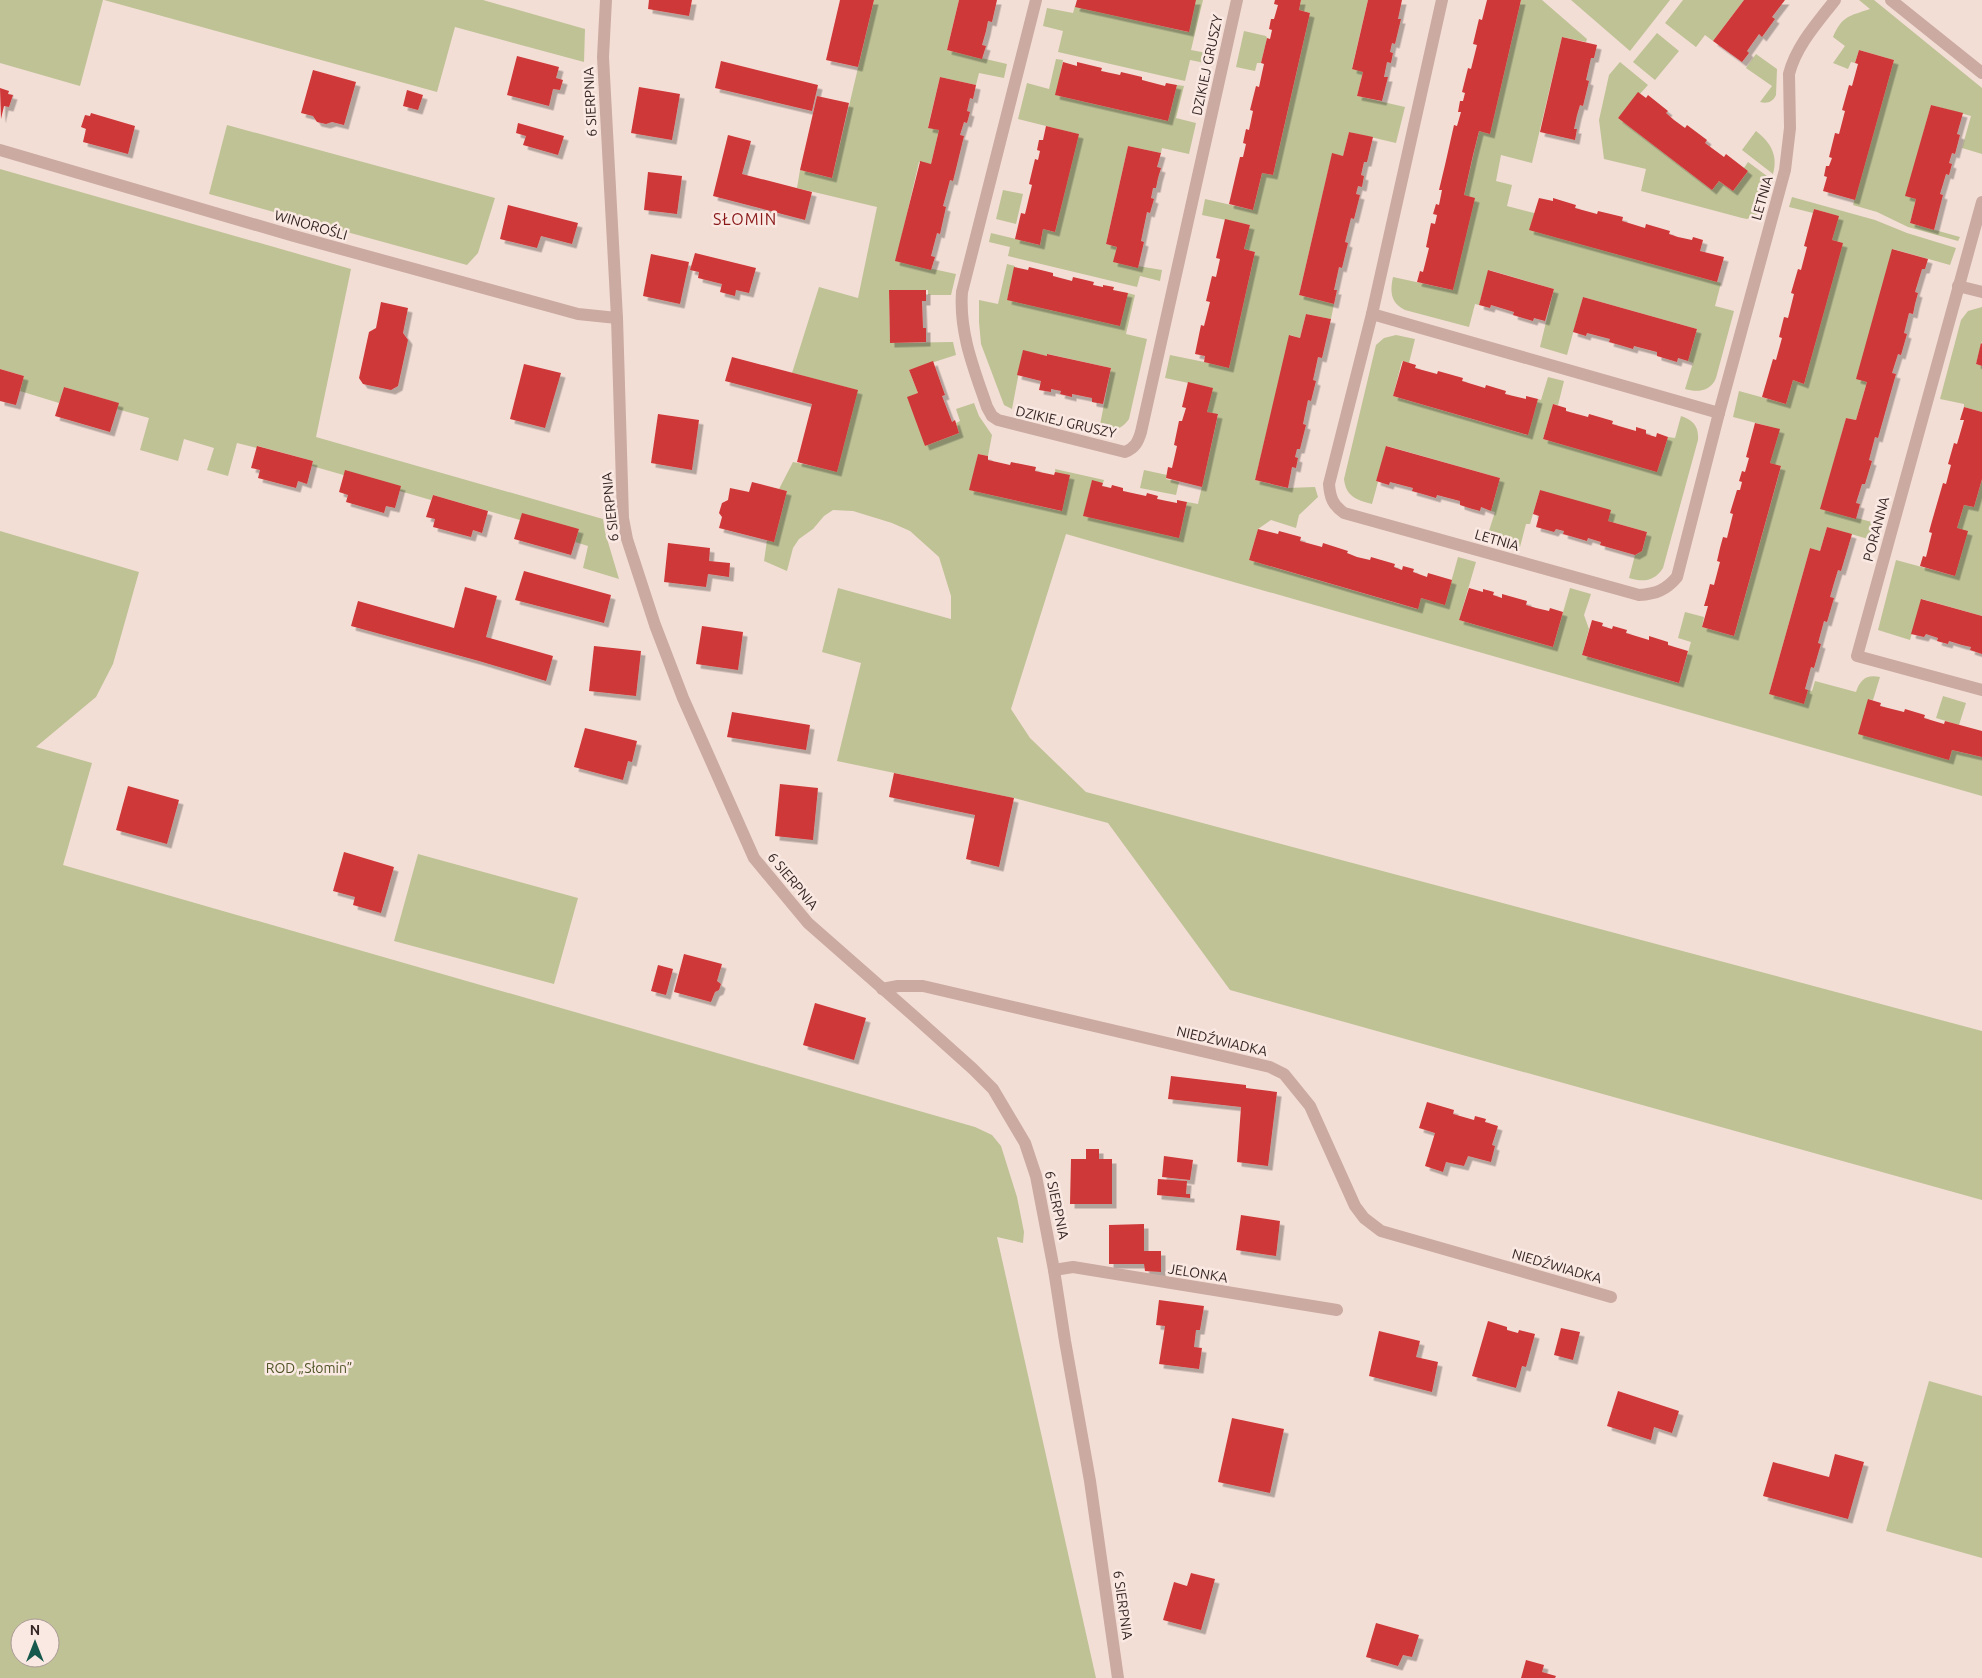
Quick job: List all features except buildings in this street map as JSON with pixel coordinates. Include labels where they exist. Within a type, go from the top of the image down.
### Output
[{"type":"street","name":"6 SIERPNIA","points":[[606,0],[603,57],[616,318],[622,499],[627,539],[655,625],[680,689],[754,858],[808,923],[973,1069],[993,1089],[1025,1143],[1036,1176],[1054,1270],[1090,1481],[1118,1678]]},
{"type":"street","name":"DZIKIEJ GRUSZY","points":[[1036,0],[962,292],[960,312],[966,345],[987,407],[992,416],[998,420],[1125,452],[1132,450],[1138,442],[1141,432],[1237,0]]},
{"type":"street","name":"LETNIA","points":[[1442,0],[1372,314],[1329,484],[1330,495],[1334,506],[1344,513],[1639,595],[1656,594],[1670,584],[1677,576],[1785,170],[1789,142],[1789,74],[1792,63],[1797,52],[1835,0]]},
{"type":"street","points":[[1891,0],[1982,73]]},
{"type":"street","name":"WINOROŚLI","points":[[0,150],[294,236],[578,314],[616,318]]},
{"type":"street","name":"PORANNA","points":[[1982,202],[1857,656],[1982,690]]},
{"type":"street","points":[[1958,286],[1982,292]]},
{"type":"street","points":[[1372,314],[1719,413]]},
{"type":"street","name":"NIEDŹWIADKA","points":[[882,988],[923,986],[1270,1067],[1284,1074],[1310,1106],[1355,1206],[1364,1218],[1381,1231],[1611,1297]]},
{"type":"street","name":"JELONKA","points":[[1054,1270],[1073,1268],[1337,1310]]},
{"type":"green space","points":[[0,0],[103,0],[80,86],[0,63]]},
{"type":"green space","points":[[104,0],[483,0],[585,29],[584,62],[455,27],[437,92]]},
{"type":"green space","points":[[874,0],[959,0],[947,50],[1007,64],[1004,78],[979,73],[976,85],[940,77],[928,127],[939,130],[931,164],[919,162],[896,261],[956,274],[951,295],[928,295],[928,290],[889,290],[890,343],[953,342],[956,355],[909,370],[918,393],[925,446],[959,433],[956,423],[960,421],[956,409],[974,403],[979,416],[992,435],[988,456],[978,454],[970,490],[1061,511],[1055,469],[1104,480],[1103,483],[1092,481],[1084,516],[1179,537],[1187,502],[1198,504],[1218,415],[1207,412],[1212,388],[1165,378],[1170,355],[1229,367],[1255,252],[1244,249],[1250,225],[1202,215],[1205,199],[1253,210],[1262,173],[1273,175],[1310,13],[1299,10],[1301,0],[1368,0],[1352,68],[1363,72],[1357,96],[1405,107],[1396,143],[1349,132],[1343,156],[1332,154],[1299,295],[1334,304],[1331,319],[1306,314],[1300,338],[1290,335],[1255,480],[1287,488],[1315,487],[1318,497],[1299,515],[1296,528],[1271,520],[1258,529],[1249,560],[1417,609],[1421,598],[1445,604],[1458,557],[1476,562],[1459,620],[1553,647],[1570,588],[1591,594],[1584,615],[1589,629],[1582,655],[1679,683],[1691,642],[1678,638],[1685,612],[1704,617],[1702,627],[1734,636],[1781,467],[1770,463],[1779,429],[1733,417],[1739,391],[1786,404],[1793,380],[1804,384],[1842,243],[1832,240],[1838,216],[1814,209],[1813,213],[1789,207],[1792,197],[1875,220],[1907,233],[1956,248],[1950,265],[1893,249],[1867,382],[1856,420],[1846,418],[1821,509],[1880,524],[1875,541],[1827,527],[1820,551],[1810,548],[1769,694],[1804,703],[1808,690],[1812,691],[1815,681],[1856,692],[1859,684],[1867,677],[1880,677],[1873,700],[1868,699],[1949,760],[1952,750],[1982,757],[1982,796],[1066,534],[1011,709],[1030,738],[1086,792],[1982,1031],[1982,1200],[1230,990],[1108,823],[1014,798],[837,761],[861,663],[822,652],[838,588],[951,619],[951,596],[939,557],[910,531],[892,523],[853,511],[833,510],[799,539],[793,548],[787,571],[764,561],[767,540],[774,541],[787,491],[779,489],[793,462],[837,471],[857,390],[792,373],[819,287],[858,298],[877,207],[797,188],[800,170],[832,178]]},
{"type":"green space","points":[[1196,0],[1203,0],[1191,50],[1212,54],[1210,64],[1190,60],[1185,81],[1058,52],[1063,31],[1043,26],[1047,8],[1073,13],[1075,6],[1188,32]]},
{"type":"green space","points":[[1521,0],[1542,0],[1587,39],[1586,42],[1562,37],[1532,163],[1501,155],[1496,181],[1512,185],[1507,206],[1534,213],[1646,262],[1721,283],[1715,306],[1734,311],[1716,378],[1711,386],[1704,390],[1685,389],[1693,363],[1688,361],[1697,329],[1583,297],[1567,355],[1540,347],[1554,289],[1489,270],[1479,305],[1475,304],[1469,327],[1405,310],[1396,304],[1392,296],[1393,277],[1453,290],[1464,195],[1479,131],[1490,133]]},
{"type":"green space","points":[[1571,0],[1670,0],[1630,51]]},
{"type":"green space","points":[[1683,0],[1744,0],[1713,41],[1705,35],[1696,47],[1665,23]]},
{"type":"green space","points":[[1859,0],[1874,0],[1982,88],[1982,154],[1962,148],[1971,116],[1931,105],[1906,196],[1916,199],[1910,223],[1960,237],[1958,241],[1908,227],[1877,212],[1853,205],[1894,60],[1859,50],[1855,63],[1851,62],[1848,69],[1833,63],[1845,46],[1833,37],[1836,30],[1851,15],[1870,9]]},
{"type":"green space","points":[[1244,31],[1266,36],[1267,38],[1261,63],[1257,63],[1255,71],[1236,67]]},
{"type":"green space","points":[[1657,33],[1679,51],[1655,80],[1633,62]]},
{"type":"green space","points":[[1756,54],[1777,69],[1776,95],[1767,103],[1760,102],[1772,86],[1746,68]]},
{"type":"green space","points":[[1056,59],[1063,60],[1056,95],[1168,121],[1177,85],[1184,86],[1176,118],[1196,123],[1189,154],[1162,148],[1161,153],[1128,146],[1106,244],[1117,247],[1114,262],[1162,270],[1160,281],[1140,276],[1137,287],[1008,256],[1010,247],[989,242],[991,233],[1040,245],[1043,229],[1055,232],[1078,134],[1018,119],[1027,83],[1049,89]]},
{"type":"green space","points":[[1620,62],[1648,85],[1618,118],[1712,190],[1719,181],[1733,191],[1748,171],[1744,168],[1748,162],[1771,179],[1769,191],[1760,213],[1747,219],[1641,191],[1646,169],[1604,159],[1599,120],[1609,75]]},
{"type":"green space","points":[[227,125],[495,198],[478,253],[467,265],[209,194]]},
{"type":"green space","points":[[1756,131],[1766,140],[1774,155],[1773,174],[1742,150]]},
{"type":"green space","points":[[0,169],[351,269],[316,437],[603,519],[619,579],[583,568],[588,546],[575,542],[579,529],[520,520],[433,495],[431,500],[312,466],[313,461],[258,446],[257,448],[237,443],[228,476],[207,470],[214,448],[184,439],[178,461],[140,450],[149,418],[117,409],[118,403],[64,387],[59,403],[20,391],[24,376],[0,369]]},
{"type":"green space","points":[[1003,190],[1023,194],[1016,224],[996,219]]},
{"type":"green space","points":[[1007,264],[1015,266],[1007,300],[1128,293],[1135,295],[1126,334],[1147,339],[1129,419],[1123,426],[1112,431],[1099,430],[1111,368],[1048,354],[1047,356],[1023,351],[1012,409],[1004,405],[981,344],[979,300],[998,304]]},
{"type":"green space","points":[[1982,307],[1982,341],[1976,364],[1982,366],[1982,412],[1964,407],[1964,404],[1940,399],[1961,320],[1968,311]]},
{"type":"green space","points":[[1396,335],[1415,339],[1409,363],[1402,361],[1393,396],[1527,435],[1538,399],[1541,400],[1548,377],[1564,381],[1558,405],[1553,404],[1543,439],[1657,471],[1668,437],[1675,438],[1681,416],[1689,419],[1696,427],[1698,440],[1663,568],[1660,573],[1648,580],[1629,578],[1635,555],[1642,551],[1647,532],[1608,521],[1540,490],[1530,524],[1526,524],[1520,547],[1487,537],[1495,512],[1491,511],[1500,478],[1387,446],[1376,481],[1378,482],[1372,504],[1353,497],[1347,490],[1344,479],[1376,345],[1384,338]]},
{"type":"green space","points":[[1144,470],[1167,475],[1166,479],[1179,482],[1176,495],[1140,488]]},
{"type":"green space","points":[[1982,479],[1982,616],[1922,599],[1910,640],[1878,630],[1896,560],[1955,576],[1957,528],[1964,505],[1974,507]]},
{"type":"green space","name":"ROD „Słomin”","points":[[0,531],[139,572],[113,664],[96,697],[36,747],[92,763],[63,865],[975,1127],[992,1135],[1001,1146],[1017,1197],[1024,1232],[1023,1243],[997,1237],[1096,1678],[0,1678]]},
{"type":"green space","points":[[1943,696],[1966,703],[1959,725],[1936,718]]},
{"type":"green space","points":[[418,854],[578,898],[554,984],[394,941]]},
{"type":"green space","points":[[1929,1381],[1982,1396],[1982,1558],[1886,1531]]},
{"type":"district","name":"SŁOMIN","points":[[745,219]]}]
